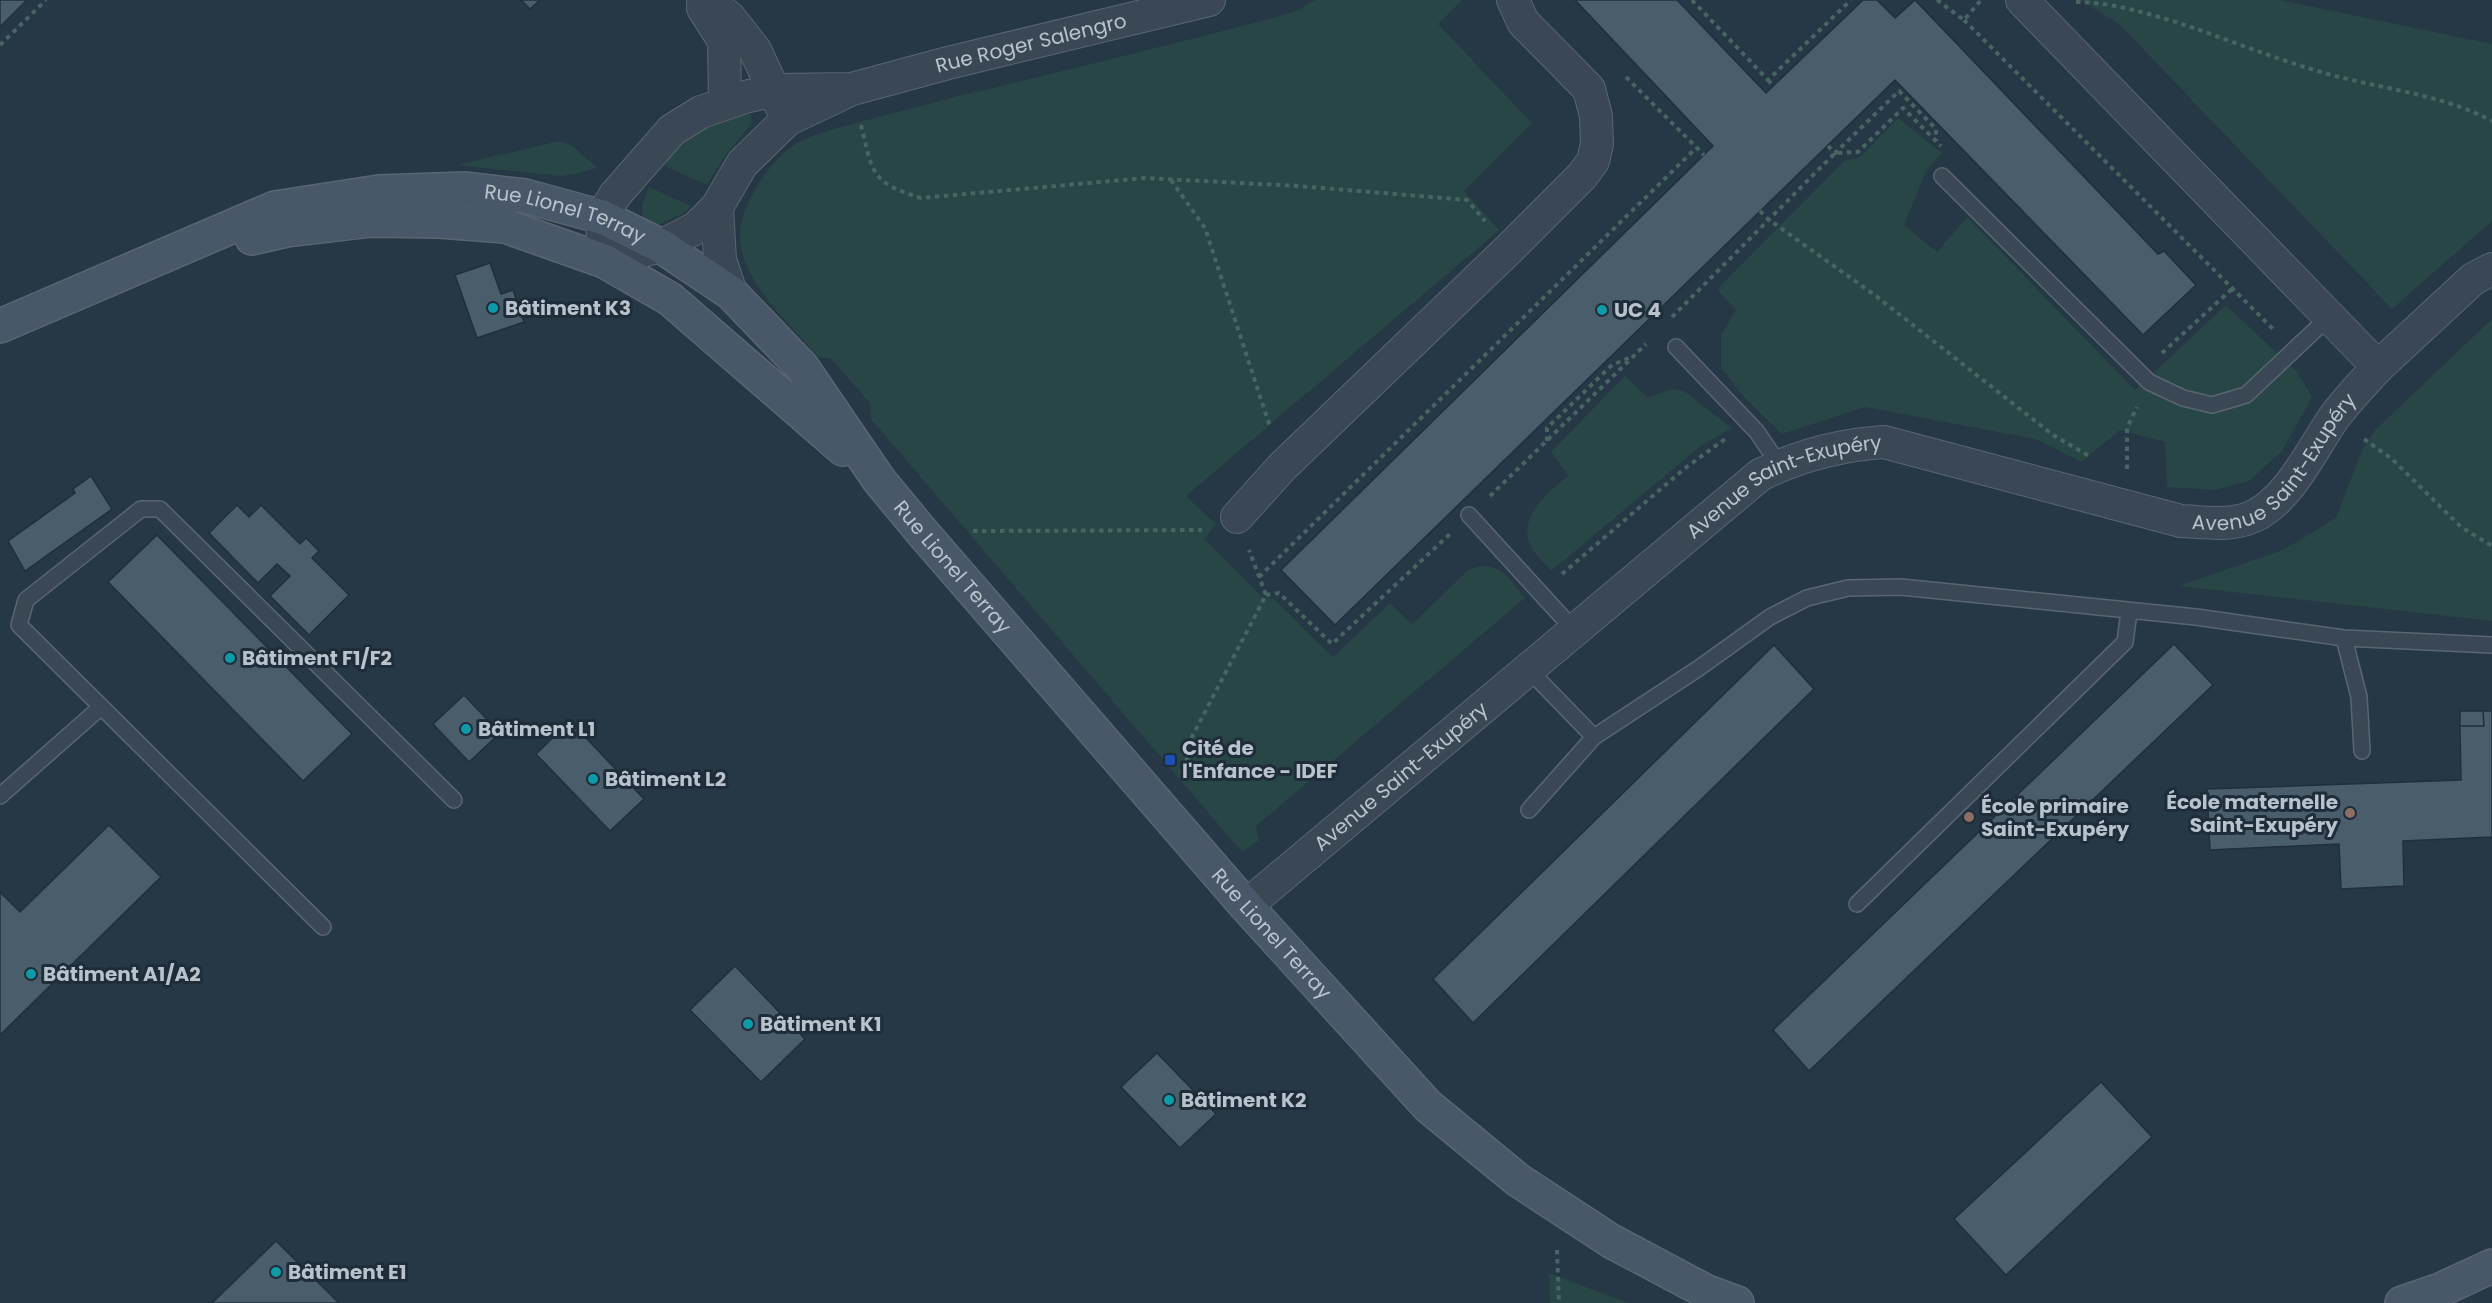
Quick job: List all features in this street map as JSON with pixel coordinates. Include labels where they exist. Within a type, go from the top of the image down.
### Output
[{"type":"main road","name":"Rue Lionel Terray","points":[[0,326],[275,208],[379,192],[464,189],[525,195],[602,217],[661,246],[731,293],[802,367],[879,480],[921,532],[1246,906],[1428,1106],[1518,1180],[1611,1241],[1707,1292],[1737,1303]]},
{"type":"main road","name":"Rue Lionel Terray","points":[[153,260],[286,230],[371,220],[439,221],[505,226],[604,261],[670,298],[879,480]]},
{"type":"main road","points":[[2402,1303],[2440,1290],[2492,1266]]},
{"type":"street","points":[[698,0],[724,41],[725,103]]},
{"type":"street","points":[[703,0],[729,17],[755,50],[787,120]]},
{"type":"street","name":"Rue Roger Salengro","points":[[604,261],[661,246],[696,228],[717,207],[742,164],[787,120],[852,89],[948,63],[1209,0]]},
{"type":"street","points":[[1237,517],[1282,467],[1509,249],[1582,176],[1593,161],[1597,144],[1596,116],[1589,89],[1523,22],[1513,0]]},
{"type":"street","name":"Avenue Saint-Exupéry","points":[[2023,1],[2378,367]]},
{"type":"street","name":"Rue Roger Salengro","points":[[602,217],[615,195],[672,130],[701,112],[775,90],[852,89]]},
{"type":"street","points":[[717,207],[720,260],[731,293]]},
{"type":"street","points":[[602,217],[604,261]]},
{"type":"street","name":"Avenue Saint-Exupéry","points":[[1246,906],[1760,475],[1824,451],[1854,444],[1884,442],[2181,521],[2227,524],[2254,516],[2282,496],[2355,391],[2473,279],[2492,268]]},
{"type":"lane","points":[[1942,176],[2149,382],[2183,398],[2212,405],[2246,395],[2330,317]]},
{"type":"lane","points":[[1676,347],[1757,432],[1780,466]]},
{"type":"lane","points":[[323,927],[19,625],[26,600],[141,509],[160,509],[454,800]]},
{"type":"lane","points":[[1469,515],[1575,631]]},
{"type":"lane","points":[[1529,810],[1594,737],[1699,668],[1770,617],[1807,598],[1848,588],[1901,587],[2129,612],[2196,617],[2344,638],[2492,645]]},
{"type":"lane","points":[[1857,904],[2125,642],[2129,612]]},
{"type":"lane","points":[[2344,638],[2359,697],[2362,752]]},
{"type":"lane","points":[[1529,670],[1594,737]]},
{"type":"lane","points":[[0,796],[101,707]]},
{"type":"path","points":[[0,45],[46,0]]},
{"type":"path","points":[[1692,0],[1773,86]]},
{"type":"path","points":[[1768,80],[1851,0]]},
{"type":"path","points":[[1937,0],[1964,20],[1981,0]]},
{"type":"path","points":[[2023,1],[2096,2],[2156,16],[2322,73],[2473,111],[2492,122]]},
{"type":"path","points":[[852,89],[872,170],[892,189],[921,198],[1145,178],[1298,186],[1467,200],[1509,249]]},
{"type":"path","points":[[1828,146],[1835,153],[1899,91],[1936,129],[1936,142]]},
{"type":"path","points":[[1259,577],[1696,148]]},
{"type":"path","points":[[1171,179],[1205,228],[1234,311],[1282,467]]},
{"type":"path","points":[[1760,211],[1876,296],[2053,435],[2090,457]]},
{"type":"path","points":[[1665,324],[1768,219]]},
{"type":"path","points":[[1266,595],[1279,593],[1332,644],[1547,442],[1650,340]]},
{"type":"path","points":[[1547,442],[1547,428],[1612,365],[1634,357]]},
{"type":"path","points":[[2127,507],[2127,428],[2149,382]]},
{"type":"path","points":[[2335,417],[2392,459],[2461,527],[2492,546]]},
{"type":"path","points":[[1540,592],[1684,469],[1733,434]]},
{"type":"path","points":[[921,532],[1202,530],[1222,527],[1237,517],[1266,595],[1183,753],[1191,764],[1152,796]]},
{"type":"green space","points":[[1316,0],[1462,0],[1438,24],[1532,123],[1464,191],[1499,230],[1186,496],[1216,524],[1204,539],[1262,597],[1274,599],[1333,657],[1390,603],[1412,624],[1468,570],[1487,566],[1495,568],[1507,577],[1525,598],[1256,826],[1259,840],[1242,852],[871,419],[870,403],[830,358],[818,357],[780,315],[756,284],[747,267],[740,233],[746,208],[768,170],[787,150],[811,136],[908,109],[1294,12]]},
{"type":"green space","points":[[2080,0],[2280,0],[2492,44],[2492,221],[2392,309],[2119,24]]},
{"type":"green space","points":[[747,112],[751,116],[752,123],[724,157],[707,185],[664,166],[690,138],[711,126]]},
{"type":"green space","points":[[1898,118],[1942,153],[1926,171],[1904,225],[1937,252],[1967,217],[2135,390],[2226,305],[2297,372],[2312,397],[2282,451],[2249,481],[2216,490],[2167,487],[2165,442],[2120,430],[2081,462],[2036,439],[1865,407],[1782,434],[1740,393],[1721,367],[1721,335],[1736,310],[1717,289],[1844,161],[1860,157]]},
{"type":"green space","points":[[559,141],[573,146],[597,168],[560,176],[457,165]]},
{"type":"green space","points":[[649,187],[691,206],[684,213],[651,228],[643,219],[642,205]]},
{"type":"green space","points":[[2492,319],[2492,621],[2178,586],[2283,550],[2336,518],[2362,450],[2375,430]]},
{"type":"green space","points":[[1625,376],[1647,397],[1673,389],[1684,391],[1732,428],[1702,445],[1551,571],[1530,545],[1527,534],[1528,524],[1537,505],[1568,475],[1551,452]]},
{"type":"green space","points":[[1549,1273],[1628,1303],[1550,1303]]},
{"type":"building","points":[[0,0],[27,0],[0,27]]},
{"type":"building","points":[[521,0],[540,0],[530,9]]},
{"type":"building","name":"UC 4","points":[[1575,0],[1677,0],[1766,93],[1863,0],[1877,0],[1895,18],[1915,0],[2158,254],[2164,251],[2196,285],[2143,335],[1895,80],[1335,625],[1281,570],[1713,146]]},
{"type":"building","name":"Bâtiment K3","points":[[490,263],[501,294],[513,290],[524,322],[477,338],[455,275]]},
{"type":"building","points":[[91,476],[112,509],[25,571],[8,541],[75,493],[73,489]]},
{"type":"building","points":[[237,505],[249,517],[261,505],[300,544],[306,538],[319,551],[312,558],[349,595],[309,635],[270,596],[290,576],[277,564],[258,583],[209,533]]},
{"type":"building","name":"Bâtiment F1/F2","points":[[157,535],[352,734],[303,781],[108,582]]},
{"type":"building","points":[[2174,644],[2213,685],[1809,1071],[1773,1030]]},
{"type":"building","points":[[1774,645],[1814,689],[1473,1023],[1433,979]]},
{"type":"building","name":"Bâtiment L1","points":[[464,695],[500,733],[469,762],[433,724]]},
{"type":"building","points":[[2460,711],[2483,711],[2484,726],[2460,726]]},
{"type":"building","name":"École maternelle Saint-Exupéry","points":[[2483,711],[2492,711],[2492,837],[2403,841],[2404,886],[2341,889],[2339,844],[2210,850],[2207,789],[2461,780],[2460,726],[2484,726]]},
{"type":"building","name":"Bâtiment L2","points":[[570,721],[644,799],[610,831],[536,754]]},
{"type":"building","name":"Bâtiment A1/A2","points":[[109,825],[161,877],[0,1035],[0,892],[20,912]]},
{"type":"building","name":"Bâtiment K1","points":[[735,966],[805,1039],[761,1082],[690,1010]]},
{"type":"building","name":"Bâtiment K2","points":[[1157,1053],[1216,1114],[1180,1148],[1121,1087]]},
{"type":"building","points":[[2101,1082],[2152,1137],[2006,1275],[1954,1219]]},
{"type":"building","name":"Bâtiment E1","points":[[276,1241],[339,1303],[212,1303]]},
{"type":"place","name":"Bâtiment K3","points":[[493,308]]},
{"type":"place","name":"UC 4","points":[[1602,310]]},
{"type":"place","name":"Bâtiment F1/F2","points":[[230,658]]},
{"type":"place","name":"Bâtiment L1","points":[[466,729]]},
{"type":"place","name":"Cité de l'Enfance - IDEF","points":[[1170,760]]},
{"type":"place","name":"Bâtiment L2","points":[[593,779]]},
{"type":"place","name":"École maternelle Saint-Exupéry","points":[[2350,813]]},
{"type":"place","name":"École primaire Saint-Exupéry","points":[[1969,817]]},
{"type":"place","name":"Bâtiment A1/A2","points":[[31,974]]},
{"type":"place","name":"Bâtiment K1","points":[[748,1024]]},
{"type":"place","name":"Bâtiment K2","points":[[1169,1100]]},
{"type":"place","name":"Bâtiment E1","points":[[276,1272]]}]
